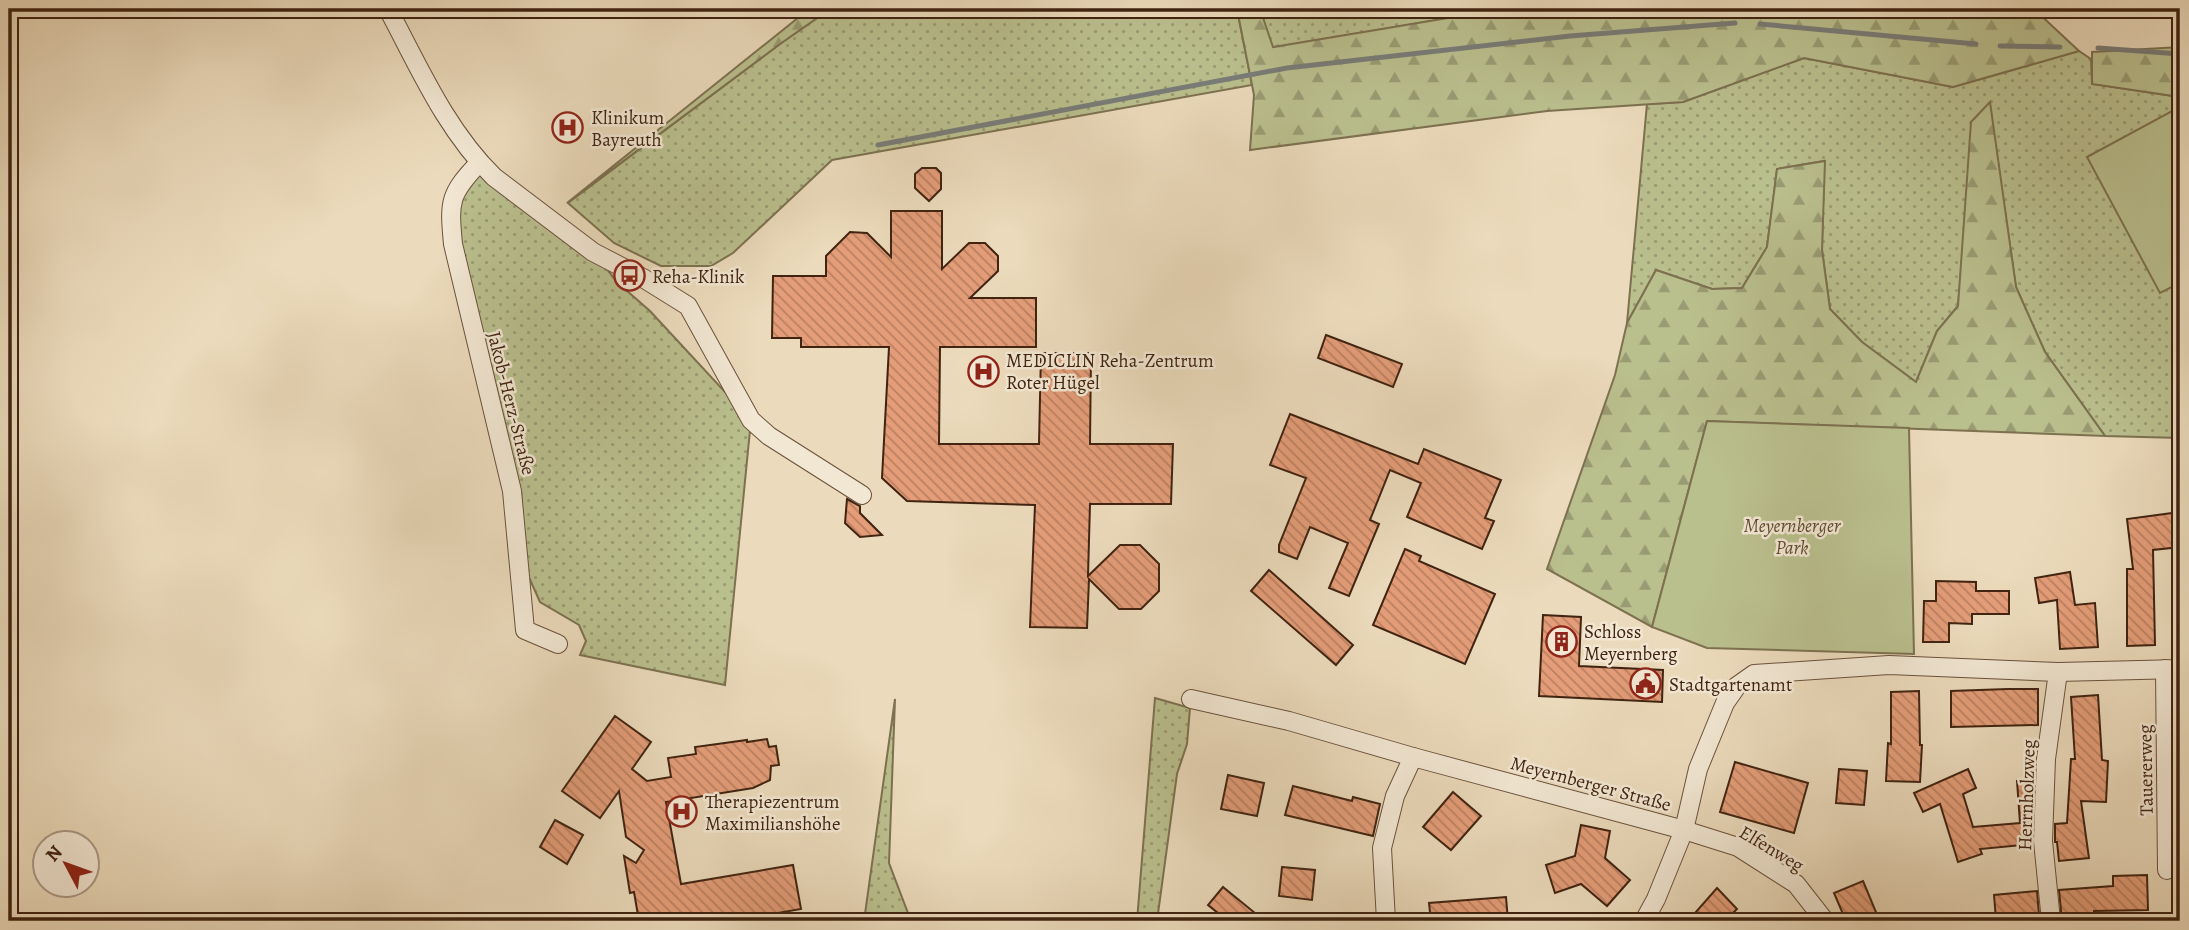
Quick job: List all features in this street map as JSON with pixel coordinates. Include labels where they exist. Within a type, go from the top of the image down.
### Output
[{"type":"street","points":[[388,9],[439,106],[479,163],[593,252],[643,278],[688,306],[751,420],[778,443],[862,495]]},
{"type":"street","name":"Jakob-Herz-Straße","points":[[479,163],[460,182],[450,208],[453,244],[512,491],[525,630],[558,644]]},
{"type":"street","name":"Meyernberger Straße","points":[[1191,699],[1289,721],[1684,830],[1698,769],[1725,704],[1737,686],[1754,674],[1889,665],[2058,671],[2173,669]]},
{"type":"street","name":"Tauererweg","points":[[2168,870],[2173,669]]},
{"type":"street","name":"Herrnholzweg","points":[[2051,921],[2043,841],[2046,759],[2058,671]]},
{"type":"street","points":[[1386,921],[1382,848],[1395,796],[1413,757]]},
{"type":"street","points":[[1644,921],[1657,899],[1684,830]]},
{"type":"street","name":"Elfenweg","points":[[1684,830],[1738,847],[1796,884],[1825,921]]},
{"type":"green space","points":[[809,9],[830,9],[567,203]]},
{"type":"green space","points":[[830,9],[1237,9],[1252,85],[832,160],[733,253],[711,266],[661,266],[614,243],[568,203]]},
{"type":"green space","points":[[1237,9],[1260,9],[1273,47],[1502,9],[2034,9],[2079,51],[1953,87],[1804,58],[1683,102],[1547,111],[1250,150],[1254,95]]},
{"type":"green space","points":[[1260,9],[1502,9],[1272,48]]},
{"type":"green space","points":[[2180,47],[2180,97],[2092,84],[2092,52]]},
{"type":"green space","points":[[2079,51],[2091,59],[2092,84],[2180,97],[2180,438],[2105,436],[2045,352],[2016,287],[1989,103],[1963,247],[1958,306],[1937,331],[1916,382],[1862,342],[1830,309],[1822,250],[1824,161],[1777,169],[1767,247],[1742,288],[1712,289],[1656,270],[1627,323],[1647,104],[1683,102],[1804,58],[1953,87]]},
{"type":"green space","points":[[1990,102],[2016,287],[2045,352],[2105,436],[1707,421],[1652,627],[1547,569],[1615,375],[1627,323],[1656,270],[1712,289],[1742,288],[1767,247],[1777,169],[1825,161],[1822,250],[1830,309],[1862,342],[1916,382],[1937,331],[1958,306],[1971,122]]},
{"type":"green space","points":[[2172,111],[2180,127],[2180,283],[2160,293],[2087,157]]},
{"type":"green space","points":[[479,163],[593,252],[618,283],[650,311],[751,420],[725,685],[580,655],[586,641],[579,625],[540,602],[518,553],[453,244],[460,182]]},
{"type":"green space","name":"Meyernberger Park","points":[[1707,421],[1909,428],[1914,654],[1707,648],[1652,627]]},
{"type":"green space","points":[[1155,698],[1190,708],[1187,744],[1177,774],[1157,921],[1137,921]]},
{"type":"green space","points":[[895,699],[889,863],[911,921],[864,921]]},
{"type":"building","points":[[922,168],[936,168],[941,173],[941,189],[929,201],[915,188],[915,174]]},
{"type":"building","points":[[891,211],[942,211],[942,269],[969,243],[985,243],[998,256],[998,271],[970,298],[1036,298],[1036,347],[940,347],[939,444],[1039,444],[1041,353],[1091,353],[1090,444],[1173,444],[1171,504],[1090,504],[1088,576],[1120,545],[1140,545],[1159,564],[1159,591],[1141,609],[1119,609],[1089,579],[1087,628],[1030,627],[1035,505],[907,501],[882,478],[889,347],[801,347],[801,338],[772,338],[773,276],[826,276],[826,256],[850,232],[867,233],[891,257]]},
{"type":"building","points":[[1326,335],[1402,364],[1393,387],[1318,358]]},
{"type":"building","points":[[1290,414],[1418,464],[1424,449],[1501,480],[1485,518],[1494,521],[1482,549],[1407,517],[1421,483],[1390,470],[1370,520],[1379,524],[1349,596],[1329,588],[1348,543],[1310,527],[1297,559],[1279,552],[1279,545],[1306,478],[1270,465]]},
{"type":"building","points":[[847,499],[860,506],[860,513],[882,535],[860,537],[845,523]]},
{"type":"building","points":[[2180,512],[2180,547],[2153,550],[2155,645],[2127,646],[2127,569],[2133,569],[2127,519]]},
{"type":"building","points":[[1405,549],[1421,556],[1419,561],[1495,594],[1465,664],[1373,625]]},
{"type":"building","points":[[1269,570],[1353,645],[1336,665],[1251,591]]},
{"type":"building","points":[[2070,572],[2075,605],[2095,603],[2098,647],[2060,649],[2057,600],[2039,603],[2035,578]]},
{"type":"building","points":[[1936,581],[1976,582],[1976,591],[2009,591],[2009,614],[1972,614],[1972,624],[1949,623],[1949,642],[1923,642],[1924,601],[1936,601]]},
{"type":"building","name":"Schloss Meyernberg","points":[[1543,615],[1581,617],[1579,666],[1663,670],[1662,702],[1539,696]]},
{"type":"building","points":[[2038,689],[2038,725],[1951,727],[1951,691]]},
{"type":"building","points":[[1919,691],[1922,745],[1920,782],[1886,781],[1888,743],[1891,744],[1891,692]]},
{"type":"building","points":[[2098,695],[2102,760],[2108,761],[2106,802],[2081,801],[2089,858],[2059,861],[2055,824],[2067,823],[2071,759],[2075,759],[2071,697]]},
{"type":"building","points":[[615,716],[651,742],[632,769],[647,781],[671,777],[668,758],[696,754],[695,747],[767,739],[769,747],[776,746],[779,765],[771,766],[770,780],[753,788],[666,802],[681,884],[793,865],[801,909],[731,921],[639,921],[634,892],[630,893],[624,856],[636,863],[644,850],[626,837],[619,791],[600,818],[562,791]]},
{"type":"building","points":[[1735,762],[1808,783],[1794,833],[1720,812]]},
{"type":"building","points":[[1839,769],[1867,771],[1864,805],[1836,803]]},
{"type":"building","points":[[1968,769],[1976,788],[1963,794],[1973,827],[2020,823],[2017,781],[2034,780],[2032,844],[1980,849],[1982,854],[1958,862],[1940,804],[1923,812],[1914,793]]},
{"type":"building","points":[[1228,775],[1264,783],[1257,816],[1221,809]]},
{"type":"building","points":[[1293,786],[1352,801],[1353,797],[1380,804],[1373,836],[1285,815]]},
{"type":"building","points":[[1453,792],[1481,816],[1451,850],[1423,827]]},
{"type":"building","points":[[555,820],[583,835],[567,864],[540,847]]},
{"type":"building","points":[[1581,825],[1610,831],[1605,858],[1630,880],[1607,906],[1581,884],[1555,893],[1546,865],[1575,856]]},
{"type":"building","points":[[1282,867],[1315,870],[1312,900],[1279,896]]},
{"type":"building","points":[[2147,875],[2148,910],[2094,911],[2094,919],[2062,921],[2059,890],[2113,886],[2113,876]]},
{"type":"building","points":[[1863,881],[1878,917],[1869,921],[1846,921],[1834,893]]},
{"type":"building","points":[[1223,887],[1255,913],[1248,921],[1228,921],[1208,905]]},
{"type":"building","points":[[1717,888],[1737,909],[1725,921],[1688,921]]},
{"type":"building","points":[[2037,891],[2039,915],[1996,919],[1994,895]]},
{"type":"building","points":[[1506,897],[1508,921],[1431,921],[1429,903]]},
{"type":"waterway","points":[[878,145],[1287,68],[1570,36],[1735,23]]},
{"type":"waterway","points":[[1760,24],[1976,44]]},
{"type":"waterway","points":[[2000,46],[2060,47]]},
{"type":"waterway","points":[[2098,48],[2180,54]]},
{"type":"place","name":"Klinikum Bayreuth","points":[[568,128]]},
{"type":"place","name":"Reha-Klinik","points":[[629,276]]},
{"type":"place","name":"MEDICLIN Reha-Zentrum Roter Hügel","points":[[983,371]]},
{"type":"place","name":"Schloss Meyernberg","points":[[1561,642]]},
{"type":"place","name":"Stadtgartenamt","points":[[1646,684]]},
{"type":"place","name":"Therapiezentrum Maximilianshöhe","points":[[682,812]]}]
